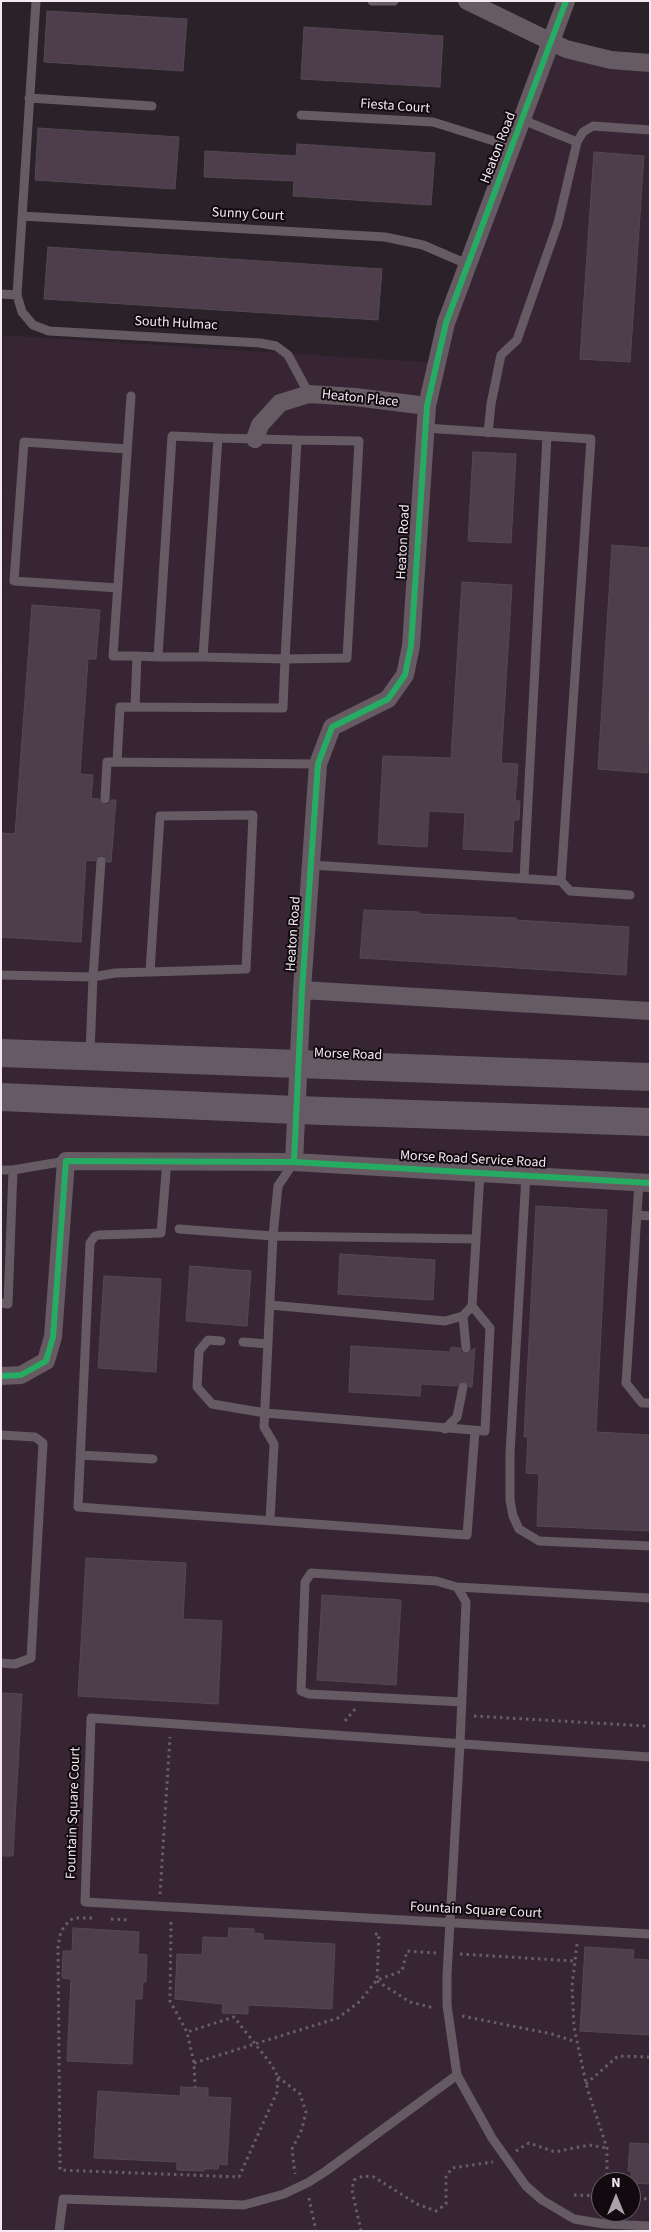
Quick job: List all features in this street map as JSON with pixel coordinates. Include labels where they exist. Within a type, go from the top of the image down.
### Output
[{"type":"main road","name":"Morse Road","points":[[1,1053],[300,1066],[650,1077]]},
{"type":"main road","points":[[1,1097],[296,1110],[650,1122]]},
{"type":"street","points":[[467,1],[552,44],[611,60],[650,63]]},
{"type":"street","name":"Heaton Road","points":[[300,1066],[302,990],[318,764],[332,727],[388,699],[406,675],[411,646],[427,406],[446,323],[552,44],[566,1]]},
{"type":"street","name":"Heaton Place","points":[[255,439],[260,425],[280,403],[309,394],[355,397],[427,406]]},
{"type":"street","points":[[302,990],[650,1011]]},
{"type":"street","points":[[294,1162],[300,1066]]},
{"type":"street","points":[[1,1376],[21,1375],[46,1361],[54,1337],[66,1161]]},
{"type":"street","name":"Morse Road Service Road","points":[[66,1161],[294,1162],[644,1182]]},
{"type":"lane","points":[[1,294],[17,295],[36,1]]},
{"type":"lane","points":[[372,1],[394,1]]},
{"type":"lane","points":[[30,98],[152,106]]},
{"type":"lane","name":"Fiesta Court","points":[[301,114],[433,122],[513,147]]},
{"type":"lane","points":[[522,120],[577,142]]},
{"type":"lane","points":[[488,433],[491,404],[501,356],[517,340],[558,223],[577,142],[583,132],[593,126],[650,130]]},
{"type":"lane","name":"Sunny Court","points":[[22,216],[385,237],[423,245],[467,264]]},
{"type":"lane","name":"South Hulmac","points":[[17,295],[22,312],[33,325],[49,331],[260,342],[276,346],[288,355],[309,394]]},
{"type":"lane","points":[[131,396],[113,656],[158,657],[204,657],[285,659],[347,658],[359,441],[172,436],[158,657]]},
{"type":"lane","points":[[425,428],[591,439],[562,881],[570,891],[630,895]]},
{"type":"lane","points":[[524,878],[547,436]]},
{"type":"lane","points":[[204,657],[218,438]]},
{"type":"lane","points":[[117,762],[120,707],[284,708],[285,659],[298,440]]},
{"type":"lane","points":[[118,588],[14,581],[24,442],[127,449]]},
{"type":"lane","points":[[135,707],[137,656]]},
{"type":"lane","points":[[105,799],[107,762],[318,764]]},
{"type":"lane","points":[[1,975],[93,977],[115,973],[150,972],[246,969],[253,815],[160,816],[150,972]]},
{"type":"lane","points":[[90,1057],[101,861]]},
{"type":"lane","points":[[311,865],[562,881]]},
{"type":"lane","points":[[1,1170],[13,1170],[66,1161]]},
{"type":"lane","points":[[167,1161],[161,1232],[99,1235],[95,1236],[90,1243],[78,1507],[468,1535],[475,1430]]},
{"type":"lane","points":[[270,1521],[274,1444],[264,1427],[273,1236],[278,1186],[294,1162]]},
{"type":"lane","points":[[1,1303],[8,1304],[13,1170]]},
{"type":"lane","points":[[270,1305],[445,1321],[463,1316],[472,1306],[480,1173]]},
{"type":"lane","points":[[526,1175],[510,1453],[510,1500],[513,1516],[519,1529],[539,1540],[650,1546]]},
{"type":"lane","points":[[644,1182],[637,1215],[626,1383],[642,1403],[650,1403]]},
{"type":"lane","points":[[637,1215],[650,1216]]},
{"type":"lane","points":[[179,1229],[273,1236],[476,1239]]},
{"type":"lane","points":[[221,1341],[208,1340],[199,1351],[197,1387],[212,1404],[265,1413],[484,1431],[490,1328],[472,1306]]},
{"type":"lane","points":[[463,1316],[466,1348]]},
{"type":"lane","points":[[243,1342],[268,1344]]},
{"type":"lane","points":[[445,1429],[457,1417],[463,1387]]},
{"type":"lane","points":[[1,1435],[35,1437],[43,1443],[31,1658],[15,1664],[1,1663]]},
{"type":"lane","points":[[80,1455],[153,1459]]},
{"type":"lane","points":[[462,1702],[309,1694],[301,1691],[305,1582],[312,1573],[436,1581],[457,1587],[650,1598]]},
{"type":"lane","points":[[457,1587],[466,1602],[448,1954],[448,2012],[457,2075],[492,2138],[526,2186],[542,2200],[574,2219],[604,2224],[650,2226]]},
{"type":"lane","name":"Fountain Square Court","points":[[650,1757],[91,1718],[84,1902],[650,1934]]},
{"type":"lane","points":[[59,2231],[63,2198],[244,2205],[284,2194],[326,2171],[457,2075]]},
{"type":"path","points":[[336,1721],[346,1721],[354,1709]]},
{"type":"path","points":[[473,1716],[646,1726]]},
{"type":"path","points":[[160,1895],[170,1737]]},
{"type":"path","points":[[96,1918],[74,1918],[69,1921],[61,1931],[58,1946],[60,2170],[239,2177],[277,2092],[278,2077]]},
{"type":"path","points":[[103,1918],[136,1920]]},
{"type":"path","points":[[162,1921],[181,1922]]},
{"type":"path","points":[[171,1922],[170,2001],[187,2032],[194,2063],[195,2087]]},
{"type":"path","points":[[369,1934],[379,1934],[377,1980]]},
{"type":"path","points":[[585,1945],[576,1944],[572,2010],[576,2042],[586,2084],[607,2148],[607,2172]]},
{"type":"path","points":[[194,2063],[338,2018],[359,2002],[377,1980],[402,1970],[407,1951],[574,1961]]},
{"type":"path","points":[[377,1980],[410,2002],[552,2034],[576,2042]]},
{"type":"path","points":[[187,2032],[234,2017],[271,2064],[278,2077],[300,2094],[306,2112],[302,2129],[292,2149],[295,2174]]},
{"type":"path","points":[[586,2084],[618,2056],[650,2057]]},
{"type":"path","points":[[514,2153],[529,2143],[554,2152],[589,2145],[607,2148]]},
{"type":"path","points":[[361,2231],[352,2190],[354,2180],[363,2176],[374,2177],[417,2204],[436,2211],[446,2204],[446,2177],[452,2168],[498,2162]]},
{"type":"path","points":[[574,2195],[591,2196]]},
{"type":"path","points":[[309,2198],[316,2231]]},
{"type":"shaded area","points":[[550,37],[601,55],[650,59],[650,2231],[1,2231],[3,335],[438,363]]},
{"type":"building","points":[[47,11],[187,19],[183,71],[44,62]]},
{"type":"building","points":[[304,27],[443,36],[440,87],[301,79]]},
{"type":"building","points":[[38,128],[179,137],[175,189],[35,180]]},
{"type":"building","points":[[297,144],[435,153],[431,205],[293,196],[294,181],[204,177],[205,151],[296,156]]},
{"type":"building","points":[[594,152],[644,156],[630,362],[580,359]]},
{"type":"building","points":[[48,247],[382,269],[378,320],[44,299]]},
{"type":"building","points":[[473,452],[516,454],[511,543],[468,541]]},
{"type":"building","points":[[612,545],[650,548],[648,773],[598,769]]},
{"type":"building","points":[[462,582],[512,585],[501,763],[518,764],[515,801],[520,801],[519,820],[514,820],[512,852],[463,849],[465,813],[429,811],[427,847],[378,844],[383,756],[451,758]]},
{"type":"building","points":[[32,605],[100,610],[96,659],[88,659],[80,774],[93,775],[91,798],[99,799],[104,805],[108,804],[111,800],[116,800],[111,862],[107,862],[102,855],[98,856],[95,861],[86,860],[81,942],[1,937],[1,833],[15,834]]},
{"type":"building","points":[[364,910],[516,918],[516,920],[629,927],[626,975],[360,958]]},
{"type":"building","points":[[536,1206],[607,1210],[596,1432],[650,1435],[650,1531],[537,1526],[539,1474],[526,1473],[528,1437],[524,1437]]},
{"type":"building","points":[[340,1254],[435,1260],[433,1300],[338,1294]]},
{"type":"building","points":[[190,1266],[251,1271],[247,1326],[186,1321]]},
{"type":"building","points":[[104,1276],[161,1279],[156,1372],[98,1368]]},
{"type":"building","points":[[351,1346],[450,1352],[451,1347],[460,1348],[461,1352],[466,1354],[475,1348],[472,1387],[469,1387],[464,1381],[457,1386],[421,1384],[420,1396],[349,1392]]},
{"type":"building","points":[[86,1558],[186,1563],[183,1619],[222,1621],[218,1704],[78,1696]]},
{"type":"building","points":[[322,1595],[401,1600],[396,1685],[317,1680]]},
{"type":"building","points":[[1,1693],[22,1694],[13,1856],[1,1856]]},
{"type":"building","points":[[73,1928],[139,1932],[138,1954],[147,1955],[146,1982],[143,1982],[142,1999],[135,1999],[132,2064],[67,2061],[71,1979],[62,1978],[63,1951],[72,1951]]},
{"type":"building","points":[[229,1928],[254,1929],[254,1933],[263,1934],[263,1940],[335,1944],[332,2009],[248,2005],[248,2014],[222,2013],[223,2004],[175,1999],[177,1954],[202,1955],[203,1937],[228,1938]]},
{"type":"building","points":[[585,1947],[634,1950],[633,1959],[650,1960],[650,2035],[580,2031]]},
{"type":"building","points":[[181,2087],[208,2088],[208,2097],[231,2098],[227,2165],[219,2164],[218,2169],[204,2169],[204,2171],[177,2170],[177,2162],[94,2158],[98,2091],[180,2096]]},
{"type":"building","points":[[630,2143],[650,2144],[650,2184],[641,2184],[641,2172],[628,2171]]},
{"type":"cycle path","points":[[566,1],[446,323],[427,406],[411,646],[405,675],[388,699],[332,727],[318,764],[302,990],[294,1162],[650,1183]]},
{"type":"cycle path","points":[[1,1376],[21,1375],[46,1361],[53,1337],[66,1161],[294,1162]]}]
